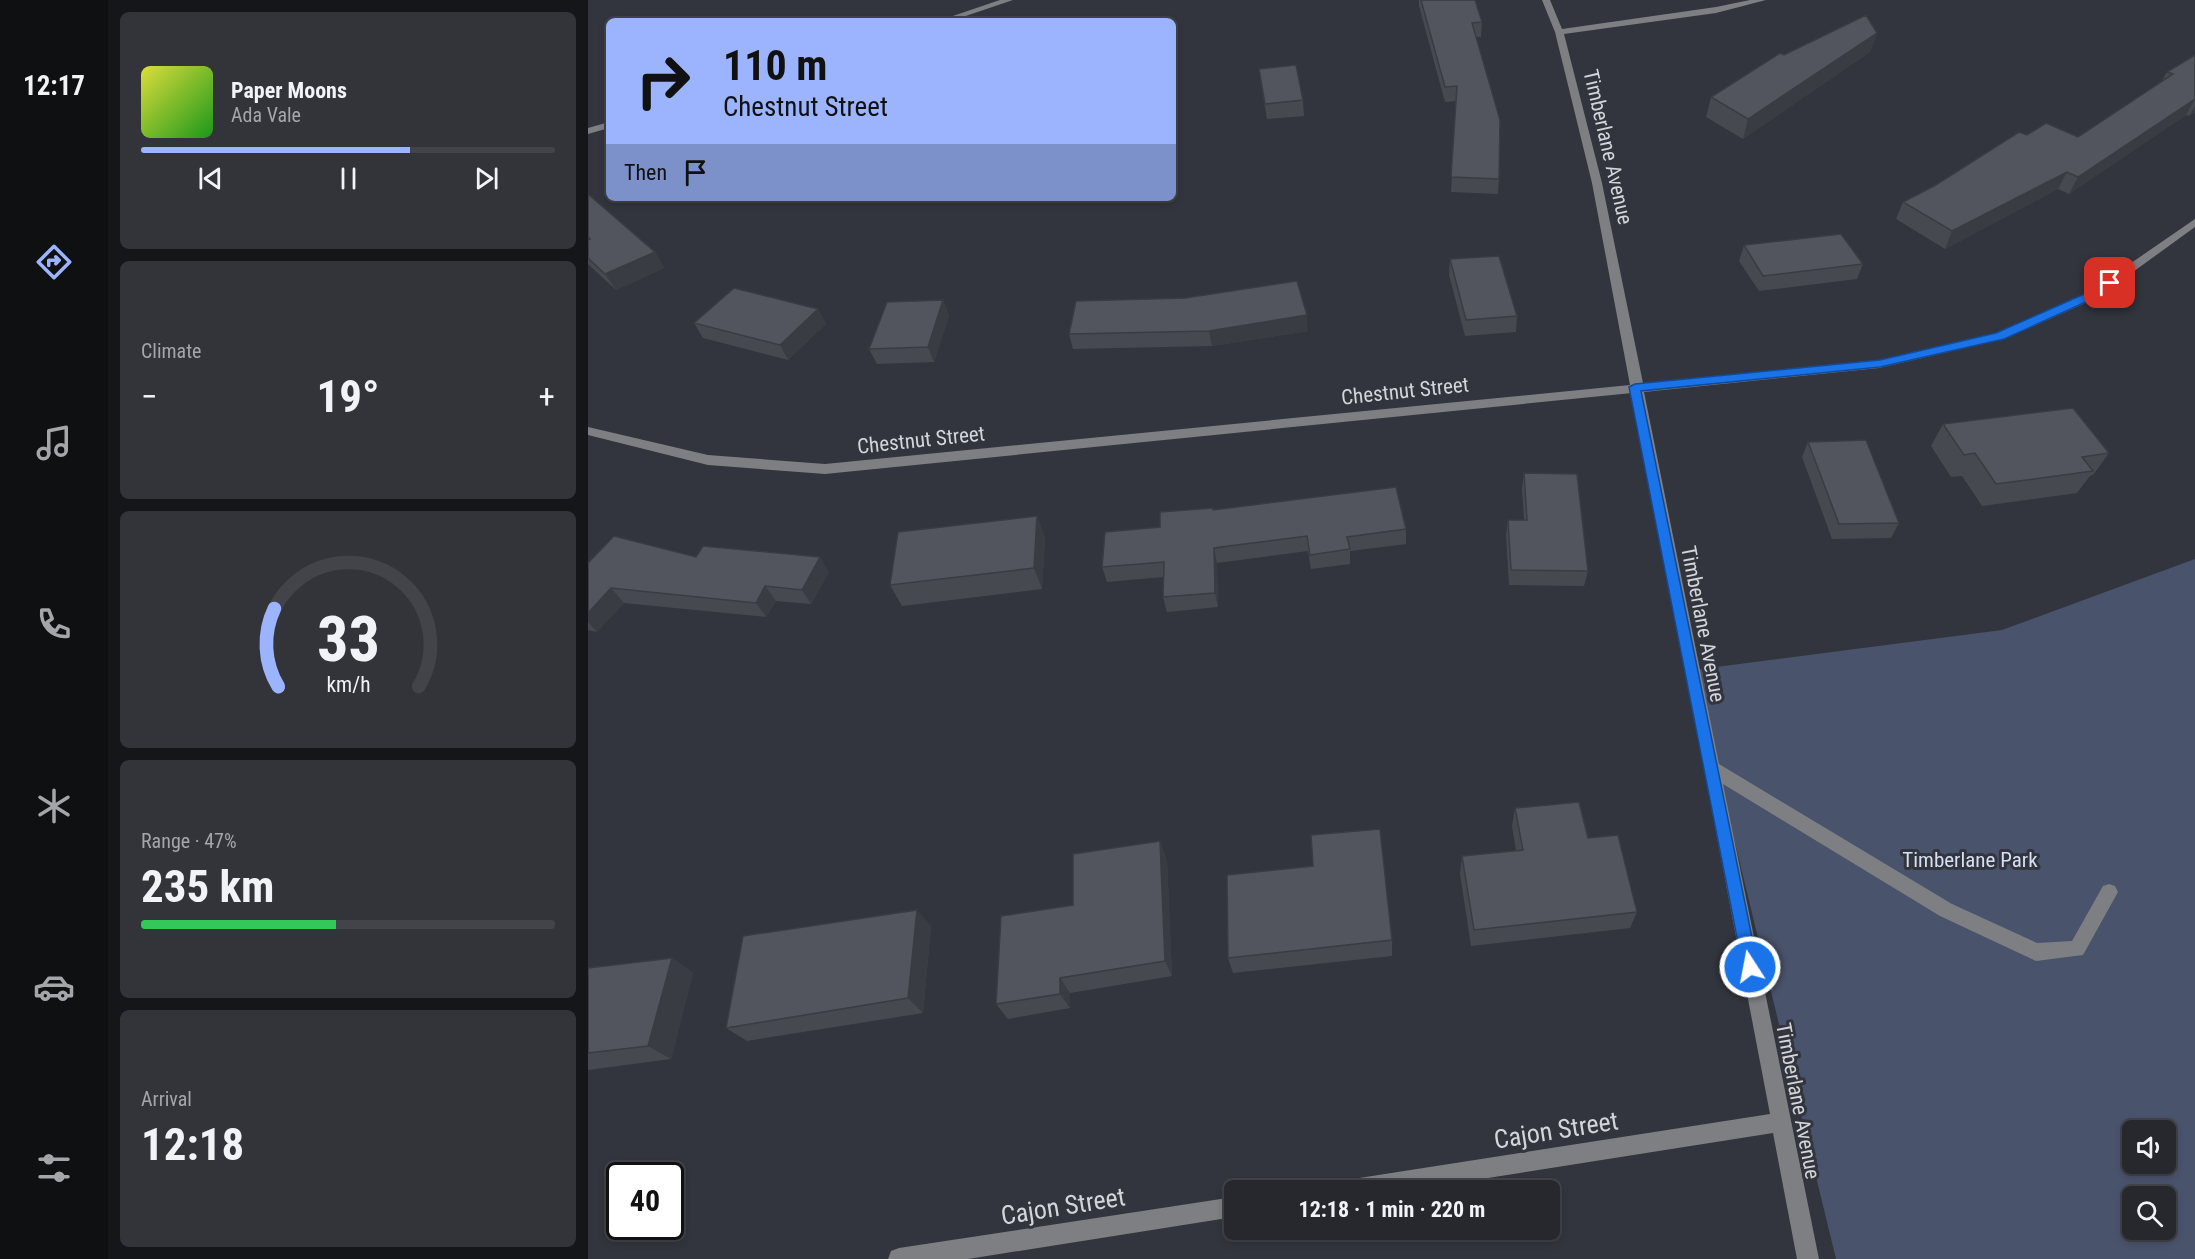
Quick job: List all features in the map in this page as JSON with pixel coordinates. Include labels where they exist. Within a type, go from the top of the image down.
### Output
[{"type":"street","points":[[957,18],[981,13],[1009,0]]},
{"type":"street","name":"Timberlane Avenue","points":[[1546,0],[1559,32],[1597,183],[1635,387],[1808,1259]]},
{"type":"street","points":[[1559,32],[1716,10],[1762,0]]},
{"type":"street","points":[[588,131],[606,126]]},
{"type":"street","name":"Chestnut Street","points":[[588,431],[708,460],[825,469],[1880,364],[2000,336],[2093,295],[2195,222]]},
{"type":"street","points":[[1710,767],[1946,910],[2036,952],[2077,949],[2109,892]]},
{"type":"street","name":"Cajon Street","points":[[1410,1180],[1781,1122]]},
{"type":"street","name":"Cajon Street","points":[[899,1259],[1224,1209]]},
{"type":"green space","name":"Timberlane Park","points":[[2195,559],[2195,1259],[1836,1259],[1693,670],[2002,630]]},
{"type":"building","points":[[1421,0],[1475,0],[1482,22],[1472,23],[1500,120],[1499,179],[1451,177],[1457,86],[1445,87]]},
{"type":"building","points":[[1866,15],[1877,33],[1748,119],[1711,97],[1780,53],[1784,55]]},
{"type":"building","points":[[2195,55],[2195,99],[2078,177],[2067,172],[1952,231],[1903,202],[1934,186],[2019,132],[2027,135],[2046,123],[2078,137],[2173,74],[2167,72]]},
{"type":"building","points":[[1296,65],[1303,100],[1265,104],[1259,69]]},
{"type":"building","points":[[588,194],[655,252],[605,274],[588,258],[588,240],[590,239],[588,236]]},
{"type":"building","points":[[1841,234],[1863,264],[1763,276],[1744,245]]},
{"type":"building","points":[[1499,256],[1517,316],[1466,320],[1450,259]]},
{"type":"building","points":[[1297,281],[1307,315],[1209,331],[1069,334],[1076,301],[1185,298]]},
{"type":"building","points":[[734,288],[818,309],[780,345],[694,323]]},
{"type":"building","points":[[943,300],[928,347],[869,349],[887,302]]},
{"type":"building","points":[[2073,408],[2109,453],[2082,457],[2093,471],[1996,484],[1975,453],[1964,455],[1943,424]]},
{"type":"building","points":[[1866,440],[1899,523],[1839,524],[1808,442]]},
{"type":"building","points":[[1524,473],[1577,474],[1588,571],[1511,570],[1508,520],[1527,520]]},
{"type":"building","points":[[1396,487],[1406,529],[1347,537],[1350,549],[1310,555],[1307,536],[1214,548],[1215,593],[1163,597],[1164,562],[1102,567],[1105,532],[1160,527],[1160,512],[1213,508],[1213,510]]},
{"type":"building","points":[[1037,516],[1034,568],[890,585],[898,532]]},
{"type":"building","points":[[614,536],[696,557],[703,546],[820,557],[802,590],[765,586],[756,603],[611,588],[588,613],[588,563]]},
{"type":"building","points":[[1579,802],[1588,838],[1618,835],[1637,912],[1474,930],[1462,856],[1523,850],[1515,808]]},
{"type":"building","points":[[1380,829],[1392,940],[1228,958],[1227,875],[1313,866],[1311,835]]},
{"type":"building","points":[[1160,841],[1165,961],[1060,978],[1060,994],[996,1004],[1001,916],[1073,905],[1073,854]]},
{"type":"building","points":[[917,910],[908,998],[726,1028],[743,936]]},
{"type":"building","points":[[672,958],[648,1046],[588,1053],[588,968]]},
{"type":"route","points":[[1750,967],[1635,387],[1880,364],[2000,336],[2093,295],[2110,283]]}]
